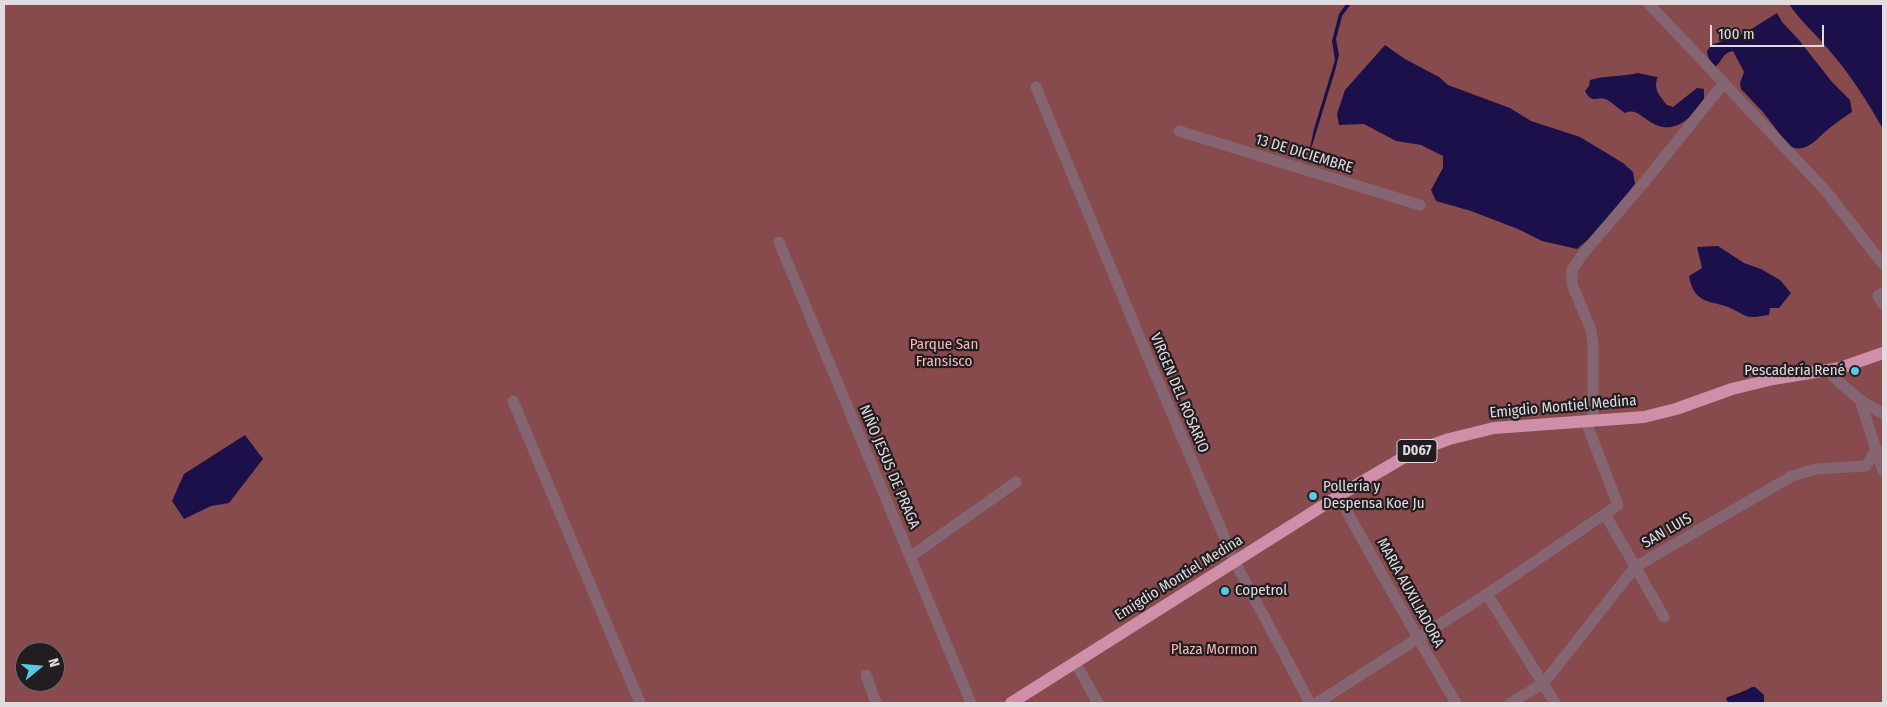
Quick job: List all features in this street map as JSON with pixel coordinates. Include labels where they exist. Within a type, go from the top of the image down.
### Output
[{"type":"main road","name":"Emigdio Montiel Medina","points":[[1011,703],[1338,496],[1409,454],[1449,439],[1494,428],[1644,417],[1676,409],[1740,387],[1774,379],[1840,368],[1883,353]]},
{"type":"street","points":[[1649,4],[1825,190],[1883,264]]},
{"type":"street","points":[[1317,703],[1606,517],[1618,505],[1590,421],[1593,344],[1591,330],[1572,284],[1572,270],[1582,255],[1645,181],[1723,84]]},
{"type":"street","name":"VIRGEN DEL ROSARIO","points":[[1036,87],[1235,562],[1310,703]]},
{"type":"street","name":"13 DE DICIEMBRE","points":[[1179,131],[1420,205]]},
{"type":"street","name":"NIÑO JESUS DE PRAGA","points":[[779,242],[971,703]]},
{"type":"street","points":[[1883,293],[1878,296],[1883,304]]},
{"type":"street","points":[[1827,371],[1860,400],[1883,414]]},
{"type":"street","points":[[1860,400],[1883,471]]},
{"type":"street","points":[[513,401],[640,703]]},
{"type":"street","name":"SAN LUIS","points":[[1510,703],[1543,684],[1635,567],[1792,476],[1816,469],[1866,466],[1877,449]]},
{"type":"street","points":[[910,557],[1016,482]]},
{"type":"street","name":"MARIA AUXILIADORA","points":[[1338,496],[1456,703]]},
{"type":"street","points":[[1606,517],[1664,617]]},
{"type":"street","points":[[1487,594],[1555,703]]},
{"type":"street","points":[[1075,662],[1098,703]]},
{"type":"street","points":[[866,675],[876,703]]},
{"type":"green space","name":"Parque San Fransisco","points":[[4,4],[1883,4],[1883,703],[4,703]]},
{"type":"shaded area","points":[[1346,4],[1351,4],[1342,16],[1336,39],[1339,55],[1307,162],[1314,129],[1335,60],[1332,41],[1339,14]]},
{"type":"shaded area","points":[[1789,4],[1883,4],[1883,129],[1844,69]]},
{"type":"shaded area","points":[[1777,13],[1782,22],[1799,40],[1832,82],[1850,100],[1852,112],[1814,142],[1800,148],[1789,146],[1763,112],[1741,89],[1740,83],[1744,72],[1733,51],[1725,55],[1715,67],[1708,57],[1707,51],[1711,45],[1745,33]]},
{"type":"shaded area","points":[[1385,45],[1405,59],[1439,77],[1448,85],[1510,108],[1531,121],[1580,137],[1623,163],[1633,172],[1635,184],[1596,233],[1577,249],[1542,241],[1518,229],[1471,211],[1436,201],[1431,190],[1443,168],[1443,156],[1421,145],[1396,141],[1364,124],[1339,125],[1337,114],[1345,90]]},
{"type":"shaded area","points":[[1638,73],[1658,76],[1656,85],[1659,95],[1667,105],[1673,107],[1697,88],[1704,89],[1704,102],[1685,121],[1671,127],[1663,127],[1655,125],[1636,113],[1625,113],[1605,99],[1592,99],[1585,91],[1589,86],[1590,80]]},
{"type":"shaded area","points":[[1718,246],[1744,263],[1761,269],[1780,280],[1791,293],[1779,308],[1770,308],[1769,315],[1751,317],[1698,296],[1691,285],[1689,276],[1702,268],[1697,247]]},
{"type":"shaded area","points":[[245,435],[263,459],[229,503],[211,506],[184,519],[172,501],[184,474]]},
{"type":"shaded area","points":[[1755,687],[1764,695],[1764,703],[1729,703],[1727,701],[1726,698]]},
{"type":"place","name":"Pescadería René","points":[[1855,371]]},
{"type":"place","name":"Pollería y Despensa Koe Ju","points":[[1313,496]]},
{"type":"place","name":"Copetrol","points":[[1225,591]]},
{"type":"park label","name":"Plaza Mormon","points":[[1214,650]]}]
